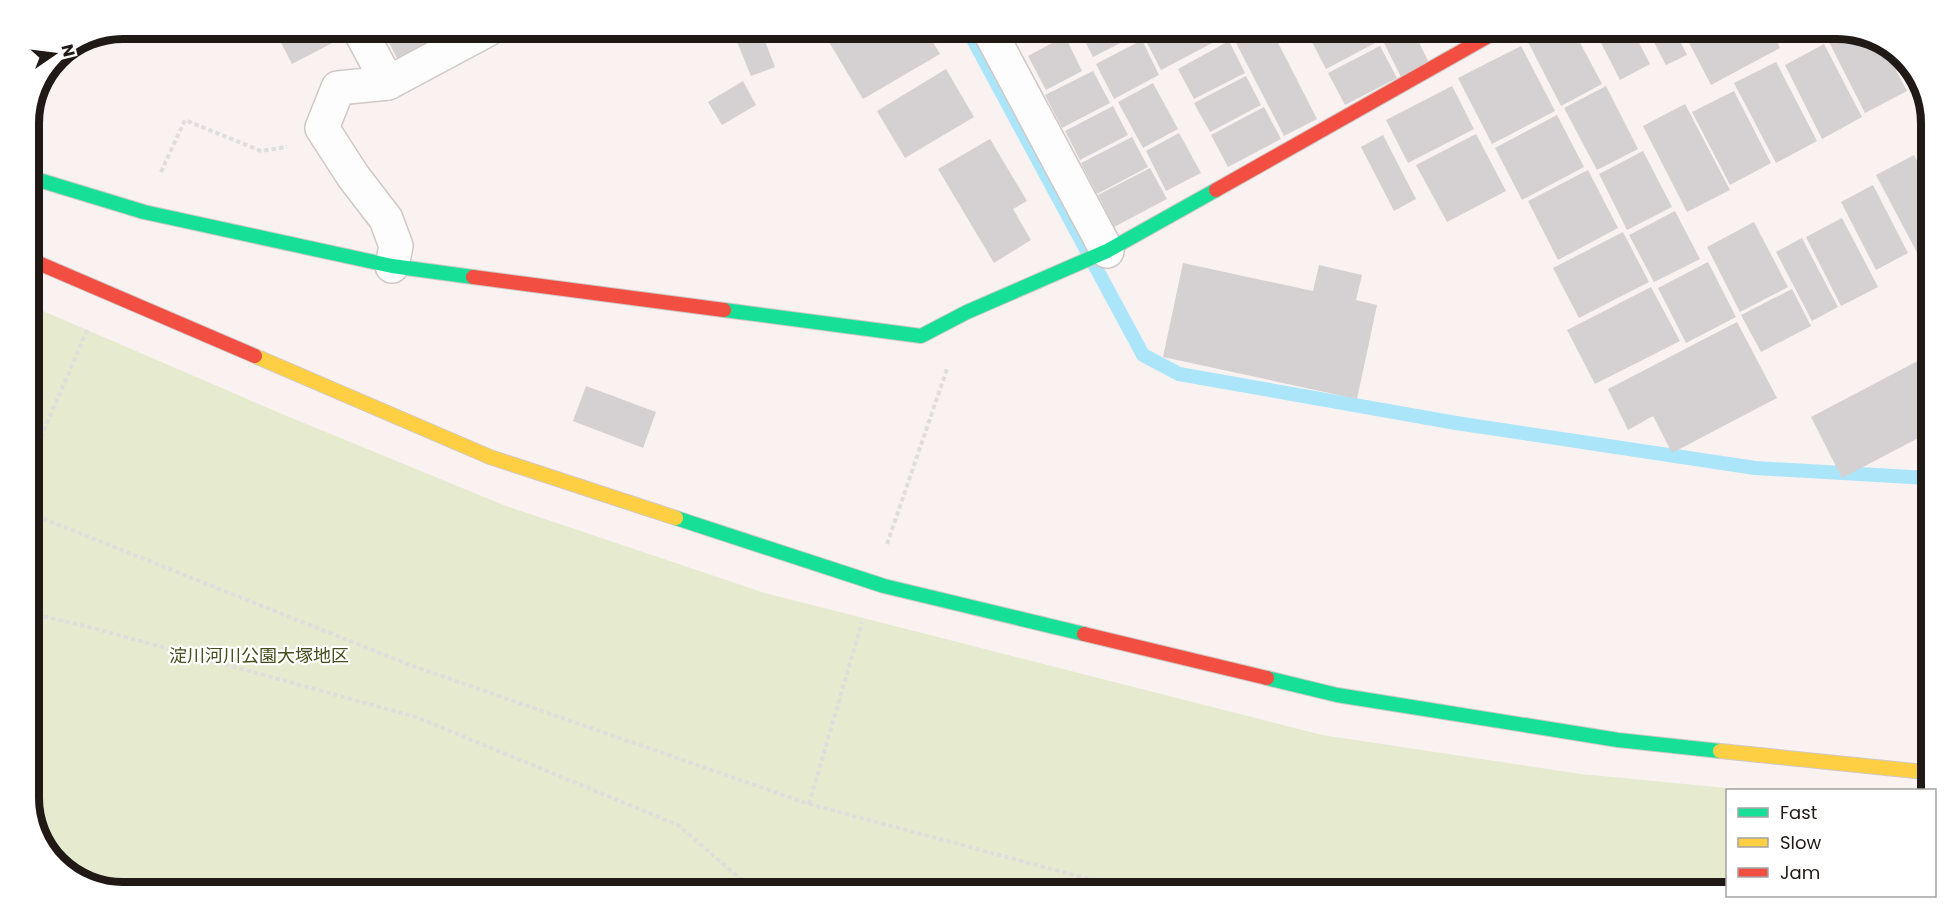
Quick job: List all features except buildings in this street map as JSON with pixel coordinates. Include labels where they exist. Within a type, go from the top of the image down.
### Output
[{"type":"street","points":[[364,39],[388,83]]},
{"type":"street","points":[[393,266],[396,246],[386,219],[353,176],[322,128],[338,88],[388,83],[470,39]]},
{"type":"street","points":[[994,39],[1107,251]]},
{"type":"street","points":[[39,180],[144,212],[393,266],[921,336],[967,312],[1107,251],[1483,39]]},
{"type":"street","points":[[39,263],[490,457],[884,586],[1337,695],[1618,740],[1921,772]]},
{"type":"path","points":[[185,120],[261,151],[292,146],[322,128]]},
{"type":"path","points":[[39,517],[410,665],[809,804],[1100,882]]},
{"type":"path","points":[[39,615],[93,628],[416,717],[678,825],[744,882]]},
{"type":"green space","name":"淀川河川公園大塚地区","points":[[39,309],[282,414],[506,506],[765,593],[1322,735],[1581,774],[1737,789],[1726,789],[1726,882],[123,882],[91,876],[72,865],[56,849],[45,830],[39,803]]},
{"type":"waterway","points":[[973,39],[1143,355],[1179,374],[1456,423],[1755,468],[1921,478]]},
{"type":"traffic: fast","points":[[39,180],[144,212],[392,266],[473,277]]},
{"type":"traffic: fast","points":[[724,310],[921,336],[967,312],[1107,251],[1216,190]]},
{"type":"traffic: fast","points":[[676,518],[884,586],[1084,634]]},
{"type":"traffic: fast","points":[[1267,678],[1337,695],[1618,740],[1720,751]]},
{"type":"traffic: slow","points":[[255,356],[490,457],[676,518]]},
{"type":"traffic: slow","points":[[1720,751],[1921,772]]},
{"type":"traffic: jam","points":[[1216,190],[1483,39]]},
{"type":"traffic: jam","points":[[39,263],[255,356]]},
{"type":"traffic: jam","points":[[473,277],[724,310]]},
{"type":"traffic: jam","points":[[1084,634],[1267,678]]}]
